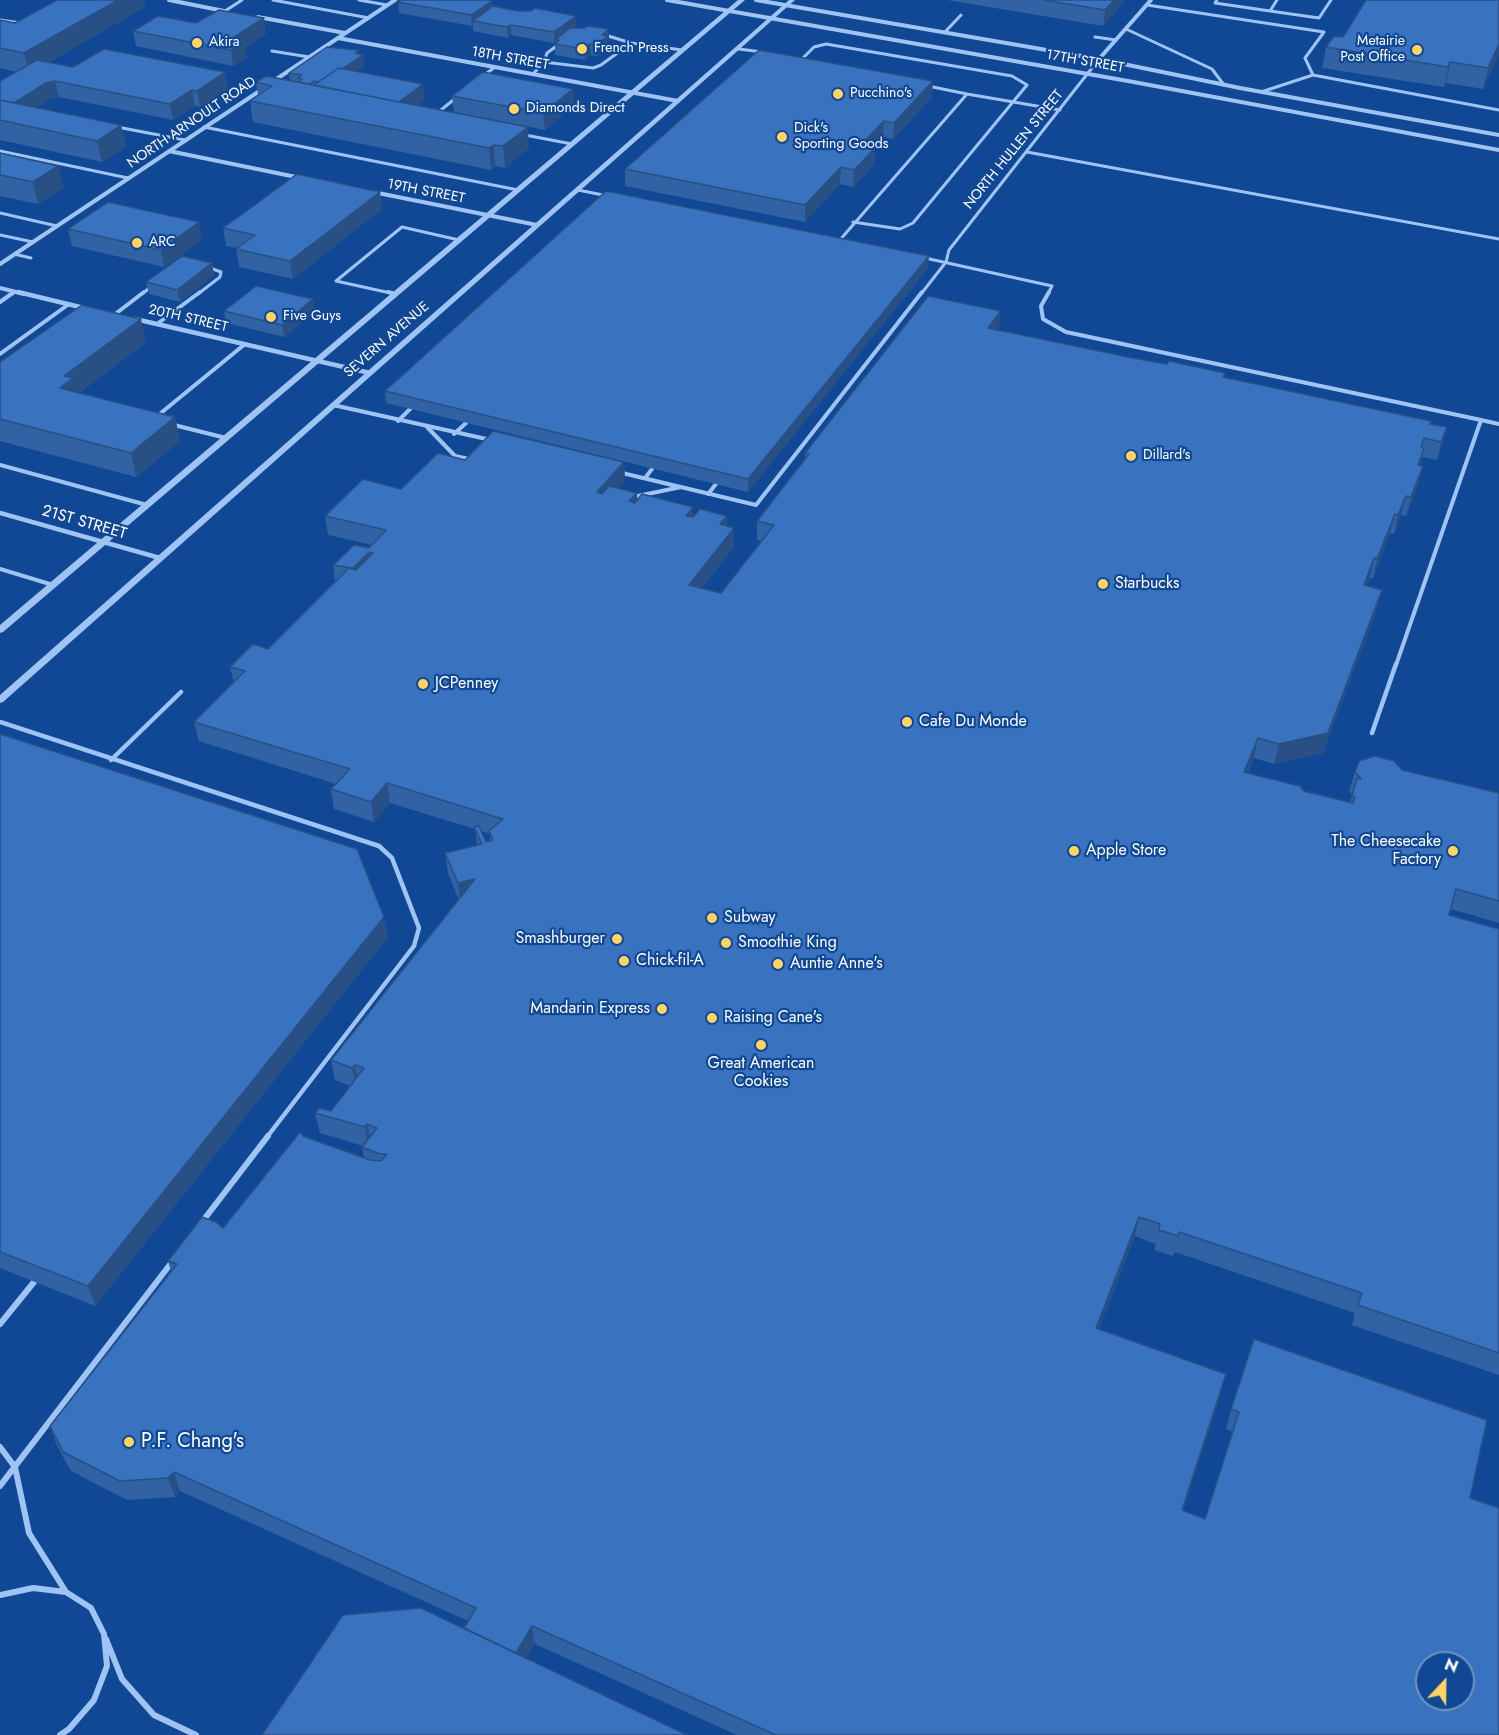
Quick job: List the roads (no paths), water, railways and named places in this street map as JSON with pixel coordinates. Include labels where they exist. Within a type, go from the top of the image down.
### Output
[{"type":"street","points":[[169,0],[236,13]]},
{"type":"street","name":"NORTH ARNOULT ROAD","points":[[0,264],[395,0]]},
{"type":"street","name":"17TH STREET","points":[[667,0],[1089,74],[1499,150]]},
{"type":"street","name":"SEVERN AVENUE","points":[[0,630],[742,0]]},
{"type":"street","name":"17TH STREET","points":[[756,0],[790,2],[1499,135]]},
{"type":"street","name":"NORTH HULLEN STREET","points":[[1099,59],[1151,0]]},
{"type":"street","name":"SEVERN AVENUE","points":[[0,700],[790,2]]},
{"type":"street","points":[[258,17],[346,33]]},
{"type":"street","name":"18TH STREET","points":[[338,38],[678,101]]},
{"type":"street","points":[[169,151],[304,178]]},
{"type":"street","name":"19TH STREET","points":[[362,190],[537,225]]},
{"type":"street","points":[[0,288],[92,309]]},
{"type":"street","name":"20TH STREET","points":[[103,312],[370,373]]},
{"type":"street","name":"21ST STREET","points":[[0,513],[160,558]]},
{"type":"lane","points":[[185,3],[190,0]]},
{"type":"lane","points":[[217,16],[242,0]]},
{"type":"lane","points":[[273,0],[369,18]]},
{"type":"lane","points":[[359,0],[387,5]]},
{"type":"lane","points":[[1217,0],[1215,3],[1320,18],[1331,0]]},
{"type":"lane","points":[[1270,11],[1277,0]]},
{"type":"lane","points":[[1147,4],[1324,32],[1305,58],[1313,75]]},
{"type":"lane","points":[[945,32],[961,15]]},
{"type":"lane","points":[[0,20],[21,23],[30,18]]},
{"type":"lane","points":[[1126,29],[1212,69],[1224,85]]},
{"type":"lane","points":[[595,33],[631,43],[682,50]]},
{"type":"lane","points":[[1095,37],[1116,40]]},
{"type":"lane","points":[[533,74],[544,62],[547,53],[564,40]]},
{"type":"lane","points":[[544,62],[593,68],[602,65],[631,43]]},
{"type":"lane","points":[[802,59],[814,46],[826,44],[1012,76],[1027,85],[913,223],[900,229],[853,222]]},
{"type":"lane","points":[[738,49],[770,54]]},
{"type":"lane","points":[[272,51],[309,57]]},
{"type":"lane","points":[[792,57],[802,59],[810,65]]},
{"type":"lane","name":"NORTH HULLEN STREET","points":[[708,494],[756,505],[946,262],[949,250],[1099,59]]},
{"type":"lane","points":[[478,80],[495,67]]},
{"type":"lane","points":[[1261,92],[1313,75],[1499,110]]},
{"type":"lane","points":[[922,85],[1060,110]]},
{"type":"lane","points":[[442,119],[431,117],[463,92]]},
{"type":"lane","points":[[845,242],[839,241],[853,222],[967,94]]},
{"type":"lane","points":[[110,125],[185,140]]},
{"type":"lane","points":[[204,128],[518,190]]},
{"type":"lane","points":[[517,134],[572,144]]},
{"type":"lane","points":[[0,151],[128,178]]},
{"type":"lane","points":[[1026,152],[1499,239]]},
{"type":"lane","points":[[578,190],[614,197]]},
{"type":"lane","points":[[0,213],[57,226]]},
{"type":"lane","points":[[0,218],[6,214]]},
{"type":"lane","points":[[396,294],[336,281],[402,227],[459,240]]},
{"type":"lane","points":[[0,235],[33,242]]},
{"type":"lane","points":[[14,254],[31,258]]},
{"type":"lane","points":[[924,258],[1052,286],[1041,306],[1043,319],[1066,332],[1499,424]]},
{"type":"lane","points":[[157,324],[222,274],[218,270],[203,267]]},
{"type":"lane","points":[[114,315],[159,282]]},
{"type":"lane","points":[[0,302],[14,292]]},
{"type":"lane","points":[[0,354],[69,304]]},
{"type":"lane","points":[[160,421],[152,420],[244,344]]},
{"type":"lane","points":[[333,405],[454,434],[500,442]]},
{"type":"lane","points":[[398,420],[410,409]]},
{"type":"lane","points":[[1372,733],[1481,420]]},
{"type":"lane","points":[[168,423],[226,438]]},
{"type":"lane","points":[[454,434],[466,423]]},
{"type":"lane","points":[[427,427],[454,456],[473,460]]},
{"type":"lane","points":[[0,465],[147,505]]},
{"type":"lane","points":[[645,478],[652,468]]},
{"type":"lane","points":[[613,470],[708,494],[716,484]]},
{"type":"lane","points":[[628,498],[682,487]]},
{"type":"lane","points":[[0,569],[53,585]]},
{"type":"lane","points":[[111,760],[181,692]]},
{"type":"lane","points":[[0,722],[379,846],[392,858],[419,928],[414,946],[196,1230]]},
{"type":"lane","points":[[64,754],[71,747]]},
{"type":"lane","points":[[146,780],[153,773]]},
{"type":"lane","points":[[226,806],[233,799]]},
{"type":"lane","points":[[314,834],[320,827]]},
{"type":"lane","points":[[0,1486],[174,1259]]},
{"type":"lane","points":[[0,1324],[34,1282]]},
{"type":"lane","points":[[0,1447],[15,1467],[29,1533],[66,1592],[91,1608],[122,1679],[154,1715],[196,1735]]},
{"type":"lane","points":[[0,1595],[33,1588],[66,1592]]},
{"type":"lane","points":[[60,1735],[69,1730],[94,1700],[106,1666],[104,1634]]},
{"type":"place","name":"Akira","points":[[197,43]]},
{"type":"place","name":"French Press","points":[[582,49]]},
{"type":"place","name":"Metairie Post Office","points":[[1417,50]]},
{"type":"place","name":"Pucchino's","points":[[838,94]]},
{"type":"place","name":"Diamonds Direct","points":[[514,109]]},
{"type":"place","name":"Dick's Sporting Goods","points":[[782,137]]},
{"type":"place","name":"ARC","points":[[137,243]]},
{"type":"place","name":"Five Guys","points":[[271,317]]},
{"type":"place","name":"Dillard's","points":[[1131,456]]},
{"type":"place","name":"Starbucks","points":[[1103,584]]},
{"type":"place","name":"JCPenney","points":[[423,684]]},
{"type":"place","name":"Cafe Du Monde","points":[[907,722]]},
{"type":"place","name":"Apple Store","points":[[1074,851]]},
{"type":"place","name":"The Cheesecake Factory","points":[[1453,851]]},
{"type":"place","name":"Subway","points":[[712,918]]},
{"type":"place","name":"Smashburger","points":[[617,939]]},
{"type":"place","name":"Smoothie King","points":[[726,943]]},
{"type":"place","name":"Chick-fil-A","points":[[624,961]]},
{"type":"place","name":"Auntie Anne's","points":[[778,964]]},
{"type":"place","name":"Mandarin Express","points":[[662,1009]]},
{"type":"place","name":"Raising Cane's","points":[[712,1018]]},
{"type":"place","name":"Great American Cookies","points":[[761,1045]]},
{"type":"place","name":"P.F. Chang's","points":[[129,1442]]}]
